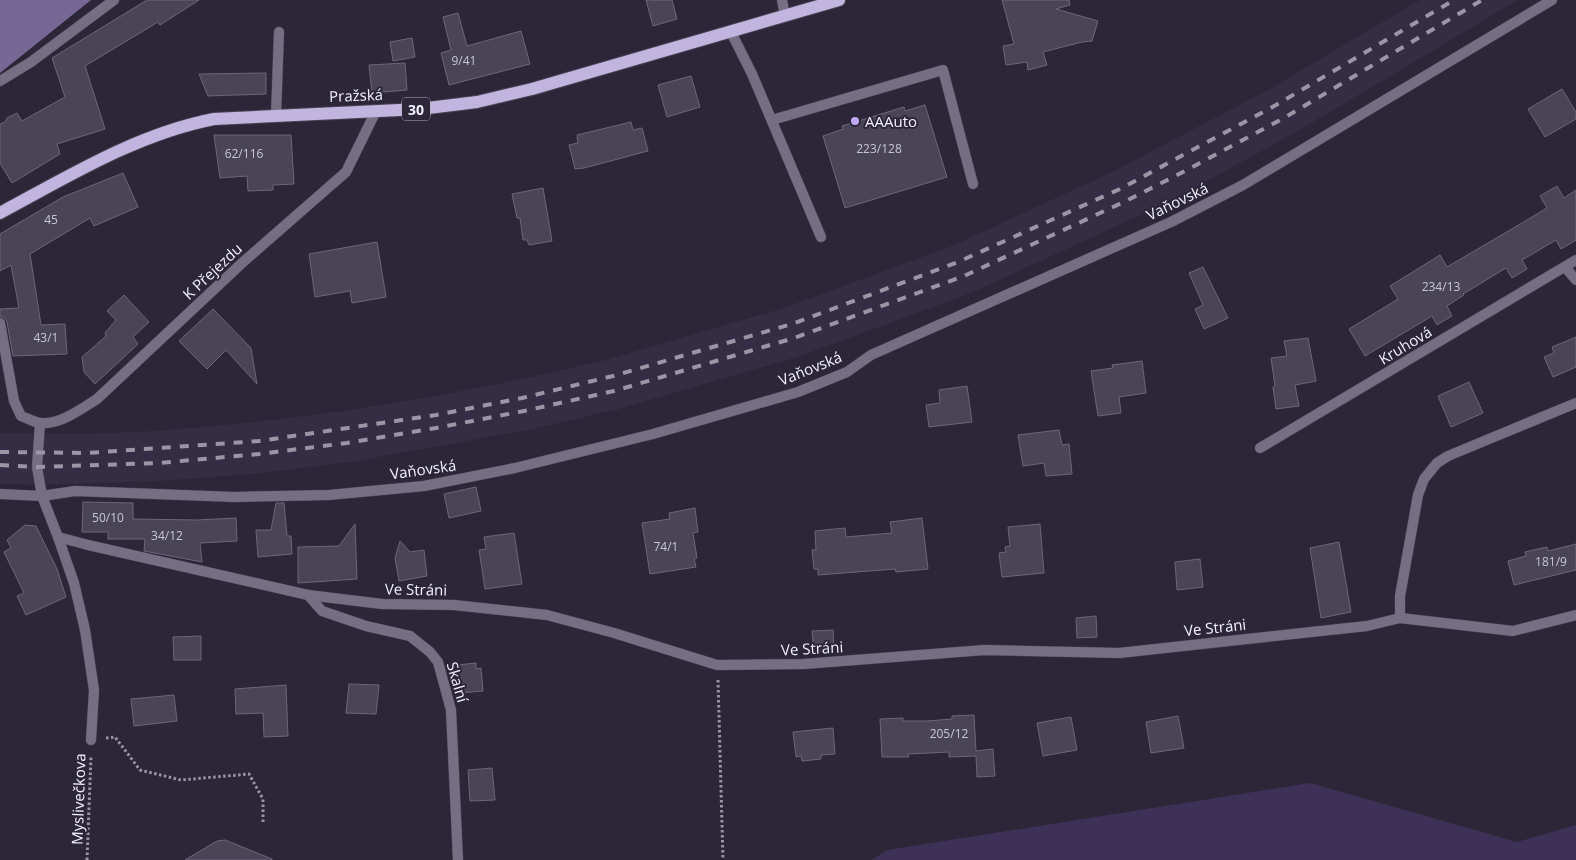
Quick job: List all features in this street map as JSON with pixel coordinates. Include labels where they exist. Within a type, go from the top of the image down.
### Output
[{"type":"main road","name":"Pražská","points":[[0,213],[110,154],[187,124],[214,119],[420,109],[476,102],[532,90],[839,0]]},
{"type":"street","points":[[0,81],[31,62],[114,0]]},
{"type":"street","points":[[782,0],[785,16]]},
{"type":"street","name":"Vaňovská","points":[[0,494],[42,496],[75,491],[235,497],[329,495],[424,486],[515,468],[653,434],[798,392],[847,372],[870,354],[1163,226],[1244,185],[1552,0]]},
{"type":"street","points":[[276,115],[278,32]]},
{"type":"street","points":[[731,32],[752,74],[821,237]]},
{"type":"street","points":[[772,120],[943,70],[973,184]]},
{"type":"street","name":"K Přejezdu","points":[[40,423],[57,421],[77,412],[97,399],[242,263],[346,172],[376,111]]},
{"type":"street","name":"Kruhová","points":[[1260,448],[1576,260]]},
{"type":"street","points":[[1565,267],[1576,280]]},
{"type":"street","points":[[0,323],[14,401],[21,416],[40,423],[37,467],[42,496],[74,583],[85,630],[94,690],[91,740]]},
{"type":"street","points":[[1400,618],[1400,596],[1418,495],[1424,479],[1437,463],[1448,456],[1576,403]]},
{"type":"street","name":"Ve Stráni","points":[[58,537],[88,546],[308,595],[382,604],[454,605],[547,615],[614,633],[717,665],[804,664],[984,650],[1119,653],[1367,626],[1400,618],[1513,630],[1576,615]]},
{"type":"street","name":"Skalní","points":[[308,595],[322,610],[366,626],[410,636],[430,652],[438,662],[451,710],[458,860]]},
{"type":"path","points":[[717,665],[723,860]]},
{"type":"path","points":[[91,740],[115,737],[140,770],[181,780],[249,774],[263,798],[263,822]]},
{"type":"path","name":"Myslivečkova","points":[[87,860],[91,740]]},
{"type":"shaded area","points":[[0,0],[91,0],[0,73]]},
{"type":"shaded area","points":[[1420,0],[1518,0],[1293,134],[1134,218],[971,293],[800,356],[619,409],[528,430],[350,462],[261,473],[160,481],[37,485],[0,484],[0,433],[82,434],[157,431],[256,422],[343,411],[518,380],[606,360],[784,308],[952,246],[1112,172],[1268,90]]},
{"type":"shaded area","points":[[1310,783],[1517,842],[1576,825],[1576,860],[871,860],[888,850]]},
{"type":"building","points":[[147,0],[199,0],[160,25],[158,22],[85,66],[105,129],[57,144],[60,154],[12,183],[0,163],[0,124],[17,113],[22,121],[65,97],[52,58]]},
{"type":"building","points":[[646,0],[672,0],[677,19],[653,26]]},
{"type":"building","points":[[1002,0],[1069,0],[1070,5],[1056,9],[1098,21],[1092,41],[1043,52],[1047,65],[1028,70],[1027,62],[1006,65],[1003,46],[1014,44]]},
{"type":"building","points":[[458,13],[467,46],[521,31],[530,64],[449,85],[441,53],[451,50],[443,17]]},
{"type":"building","points":[[412,38],[415,57],[393,61],[390,42]]},
{"type":"building","points":[[405,63],[407,90],[372,93],[369,65]]},
{"type":"building","points":[[266,73],[266,94],[208,96],[199,74]]},
{"type":"building","points":[[691,76],[700,107],[667,117],[658,85]]},
{"type":"building","points":[[1562,89],[1576,112],[1576,119],[1545,137],[1528,109]]},
{"type":"building","points":[[925,105],[947,177],[845,208],[823,136],[843,129],[842,126],[904,107],[905,111]]},
{"type":"building","points":[[631,122],[633,130],[642,128],[648,151],[575,169],[569,145],[578,143],[577,135]]},
{"type":"building","points":[[214,135],[291,135],[294,184],[273,185],[273,190],[248,191],[247,176],[220,178]]},
{"type":"building","points":[[123,173],[138,207],[94,226],[90,218],[30,254],[41,325],[65,324],[67,354],[13,356],[7,322],[5,318],[0,316],[0,309],[19,308],[11,265],[0,271],[0,234],[63,197]]},
{"type":"building","points":[[1557,186],[1564,198],[1576,190],[1576,240],[1561,249],[1556,240],[1522,260],[1527,269],[1512,278],[1506,268],[1463,294],[1447,306],[1452,316],[1437,325],[1432,316],[1365,356],[1349,329],[1398,299],[1390,286],[1440,255],[1447,267],[1522,223],[1547,208],[1540,196]]},
{"type":"building","points":[[543,188],[552,241],[529,245],[527,240],[523,240],[520,218],[517,218],[512,194]]},
{"type":"building","points":[[377,242],[386,297],[352,303],[350,291],[315,297],[309,254]]},
{"type":"building","points":[[1203,267],[1228,318],[1204,329],[1195,309],[1203,305],[1189,273]]},
{"type":"building","points":[[124,295],[149,322],[133,337],[138,344],[95,384],[84,372],[82,357],[106,336],[105,333],[116,320],[107,311]]},
{"type":"building","points":[[213,309],[251,348],[257,384],[226,350],[207,369],[179,341]]},
{"type":"building","points":[[1576,337],[1576,367],[1553,377],[1544,357],[1554,353],[1552,347]]},
{"type":"building","points":[[1308,338],[1316,381],[1295,385],[1299,406],[1276,409],[1271,358],[1287,356],[1284,341]]},
{"type":"building","points":[[1142,361],[1146,393],[1119,397],[1121,413],[1098,416],[1091,371],[1113,368],[1112,365]]},
{"type":"building","points":[[1469,382],[1483,413],[1451,427],[1438,396]]},
{"type":"building","points":[[967,386],[972,422],[929,427],[926,405],[940,403],[939,390]]},
{"type":"building","points":[[1059,430],[1062,445],[1069,444],[1072,474],[1046,476],[1044,463],[1023,466],[1018,435]]},
{"type":"building","points":[[476,487],[481,511],[449,518],[444,494]]},
{"type":"building","points":[[83,502],[133,503],[133,519],[197,520],[236,518],[237,541],[200,543],[202,562],[144,551],[145,539],[108,539],[108,532],[82,532]]},
{"type":"building","points":[[276,503],[284,503],[287,536],[291,536],[292,554],[258,557],[256,530],[271,530]]},
{"type":"building","points":[[695,508],[698,532],[693,533],[697,558],[694,559],[696,567],[650,574],[642,523],[670,519],[669,513]]},
{"type":"building","points":[[922,518],[928,569],[896,572],[895,569],[818,575],[818,569],[814,569],[812,550],[816,550],[815,531],[845,528],[846,537],[892,533],[890,522]]},
{"type":"building","points":[[355,524],[357,579],[298,583],[298,547],[339,546]]},
{"type":"building","points":[[1040,524],[1044,573],[1002,577],[999,553],[1006,552],[1005,547],[1010,546],[1008,527]]},
{"type":"building","points":[[25,525],[36,526],[57,569],[66,597],[26,615],[17,596],[24,593],[4,552],[11,548],[7,540]]},
{"type":"building","points":[[514,533],[522,584],[485,589],[479,550],[486,549],[484,537]]},
{"type":"building","points":[[400,541],[410,552],[424,550],[427,576],[399,581],[395,558]]},
{"type":"building","points":[[1339,542],[1351,612],[1321,618],[1310,548]]},
{"type":"building","points":[[1576,544],[1576,570],[1514,585],[1508,561],[1526,556],[1525,552],[1547,547],[1548,551]]},
{"type":"building","points":[[1200,559],[1203,587],[1177,590],[1175,562]]},
{"type":"building","points":[[1096,616],[1097,637],[1077,638],[1076,618]]},
{"type":"building","points":[[833,630],[834,650],[814,651],[812,631]]},
{"type":"building","points":[[201,636],[201,660],[174,660],[173,637]]},
{"type":"building","points":[[476,663],[476,669],[481,668],[483,691],[459,693],[457,665]]},
{"type":"building","points":[[349,684],[379,685],[376,714],[346,713]]},
{"type":"building","points":[[286,685],[288,736],[264,737],[263,713],[236,714],[235,689]]},
{"type":"building","points":[[174,695],[177,721],[134,726],[131,699]]},
{"type":"building","points":[[974,715],[976,751],[993,749],[995,776],[977,777],[976,756],[949,757],[949,752],[908,754],[909,757],[882,757],[880,719],[903,718],[903,721],[927,721],[952,719],[952,716]]},
{"type":"building","points":[[1178,716],[1184,748],[1151,753],[1146,722]]},
{"type":"building","points":[[1071,717],[1077,750],[1043,756],[1037,723]]},
{"type":"building","points":[[833,728],[835,754],[821,755],[821,759],[802,761],[801,756],[796,757],[793,732]]},
{"type":"building","points":[[492,768],[495,800],[470,801],[468,770]]},
{"type":"building","points":[[225,840],[272,860],[185,860],[217,841]]},
{"type":"railway","points":[[0,452],[87,453],[259,441],[436,415],[522,398],[613,376],[792,324],[958,262],[1120,189],[1276,105],[1454,0]]},
{"type":"railway","points":[[0,465],[37,467],[159,463],[259,454],[347,443],[524,411],[614,391],[794,338],[964,276],[1126,201],[1284,118],[1482,0]]},
{"type":"place","name":"AAAuto","points":[[855,121]]}]
